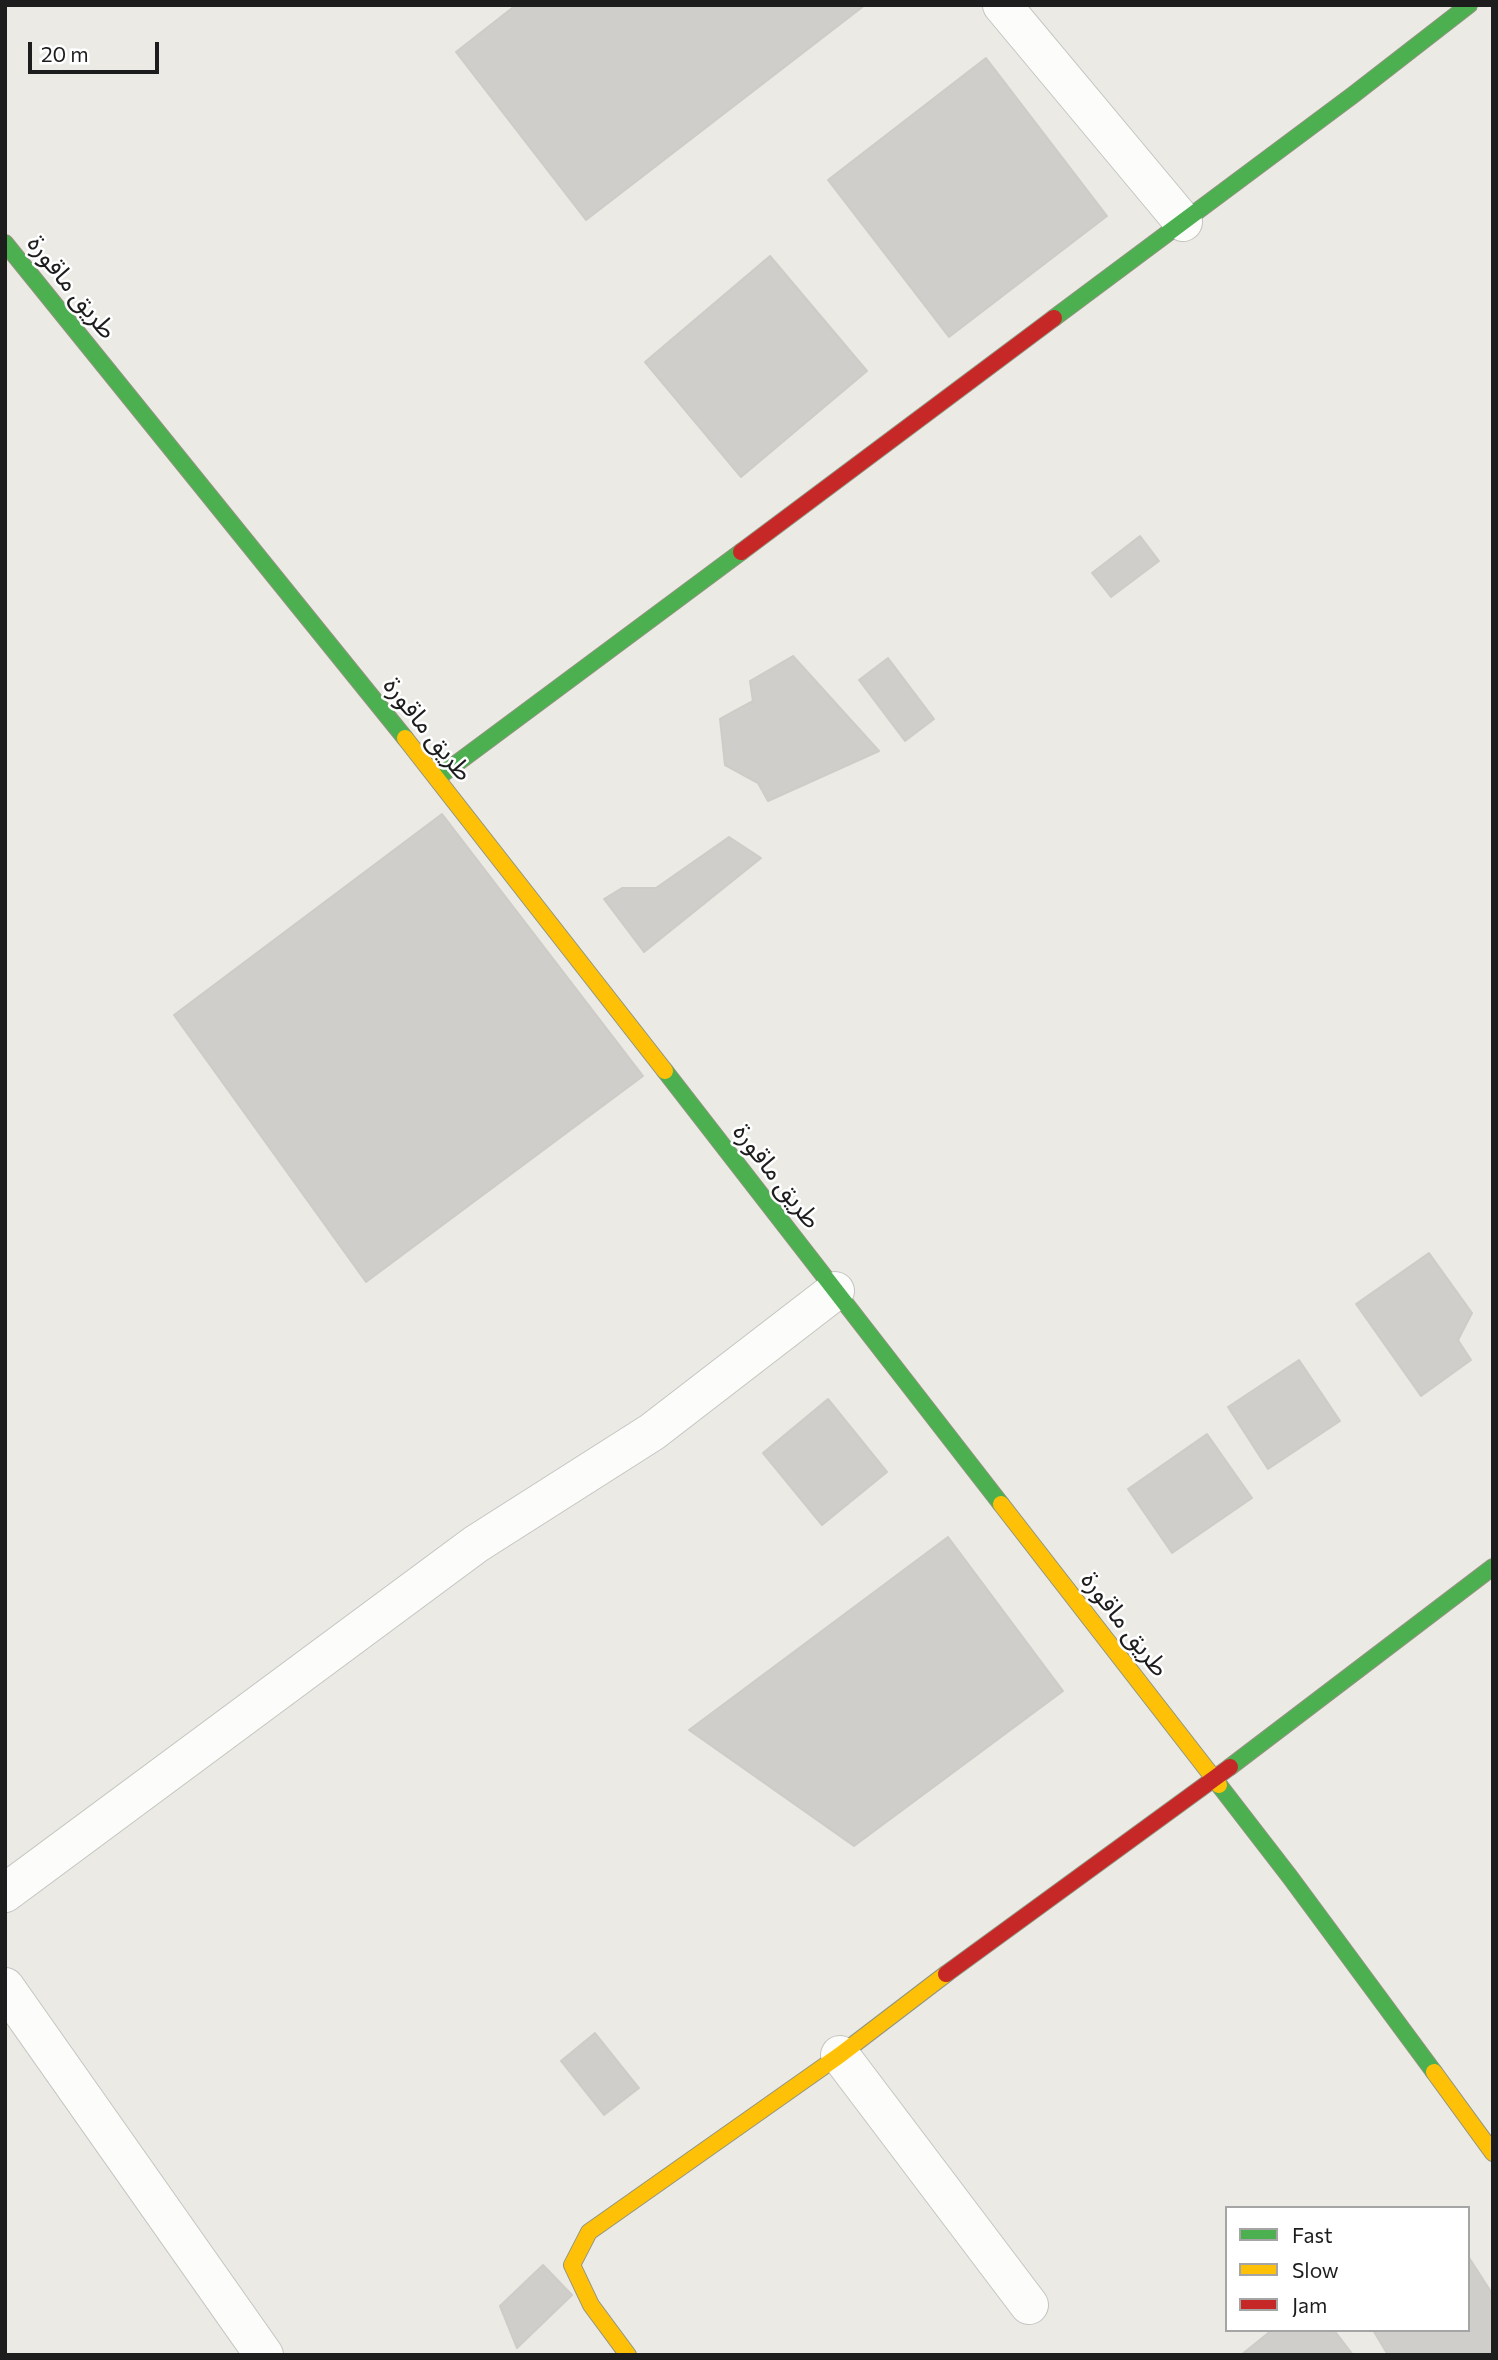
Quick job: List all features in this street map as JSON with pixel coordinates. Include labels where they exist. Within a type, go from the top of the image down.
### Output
[{"type":"street","points":[[1002,5],[1183,222]]},
{"type":"street","points":[[437,778],[1183,222],[1469,5]]},
{"type":"street","name":"طريق ماقورة","points":[[5,243],[437,778],[1290,1877],[1493,2152]]},
{"type":"street","points":[[5,1893],[476,1544],[652,1432],[835,1291]]},
{"type":"street","points":[[628,2355],[592,2305],[572,2265],[589,2232],[840,2055],[986,1943],[1214,1779],[1493,1567]]},
{"type":"street","points":[[5,1987],[264,2355]]},
{"type":"street","points":[[840,2055],[1029,2305]]},
{"type":"building","points":[[516,5],[865,5],[586,220],[456,52]]},
{"type":"building","points":[[986,58],[1107,216],[949,337],[828,180]]},
{"type":"building","points":[[770,256],[867,371],[741,477],[645,362]]},
{"type":"building","points":[[1140,536],[1159,561],[1111,597],[1092,573]]},
{"type":"building","points":[[793,656],[879,751],[768,801],[758,783],[725,765],[720,719],[753,701],[750,681]]},
{"type":"building","points":[[888,658],[934,719],[905,741],[859,680]]},
{"type":"building","points":[[442,814],[643,1076],[366,1282],[174,1015]]},
{"type":"building","points":[[729,837],[761,858],[644,952],[604,899],[622,888],[656,888]]},
{"type":"building","points":[[1429,1253],[1472,1313],[1458,1340],[1471,1360],[1421,1396],[1356,1304]]},
{"type":"building","points":[[1299,1360],[1340,1421],[1268,1469],[1228,1407]]},
{"type":"building","points":[[828,1399],[887,1472],[822,1525],[763,1453]]},
{"type":"building","points":[[1207,1434],[1252,1498],[1172,1553],[1128,1489]]},
{"type":"building","points":[[948,1537],[1063,1691],[854,1846],[689,1730]]},
{"type":"building","points":[[595,2033],[639,2088],[604,2115],[561,2061]]},
{"type":"building","points":[[1470,2259],[1493,2295],[1493,2355],[1388,2355],[1374,2332],[1470,2332]]},
{"type":"building","points":[[543,2265],[572,2295],[517,2348],[500,2306]]},
{"type":"building","points":[[1270,2332],[1336,2332],[1353,2355],[1241,2355]]},
{"type":"traffic: fast","points":[[1054,318],[1469,5]]},
{"type":"traffic: fast","points":[[5,243],[405,738]]},
{"type":"traffic: fast","points":[[437,778],[741,552]]},
{"type":"traffic: fast","points":[[665,1071],[1001,1504]]},
{"type":"traffic: fast","points":[[1230,1767],[1493,1567]]},
{"type":"traffic: fast","points":[[1219,1785],[1434,2072]]},
{"type":"traffic: slow","points":[[405,738],[665,1071]]},
{"type":"traffic: slow","points":[[1001,1504],[1219,1785]]},
{"type":"traffic: slow","points":[[628,2355],[591,2305],[572,2265],[589,2232],[840,2055],[946,1974]]},
{"type":"traffic: slow","points":[[1434,2072],[1493,2153]]},
{"type":"traffic: jam","points":[[741,552],[1054,318]]},
{"type":"traffic: jam","points":[[946,1974],[1230,1767]]}]
